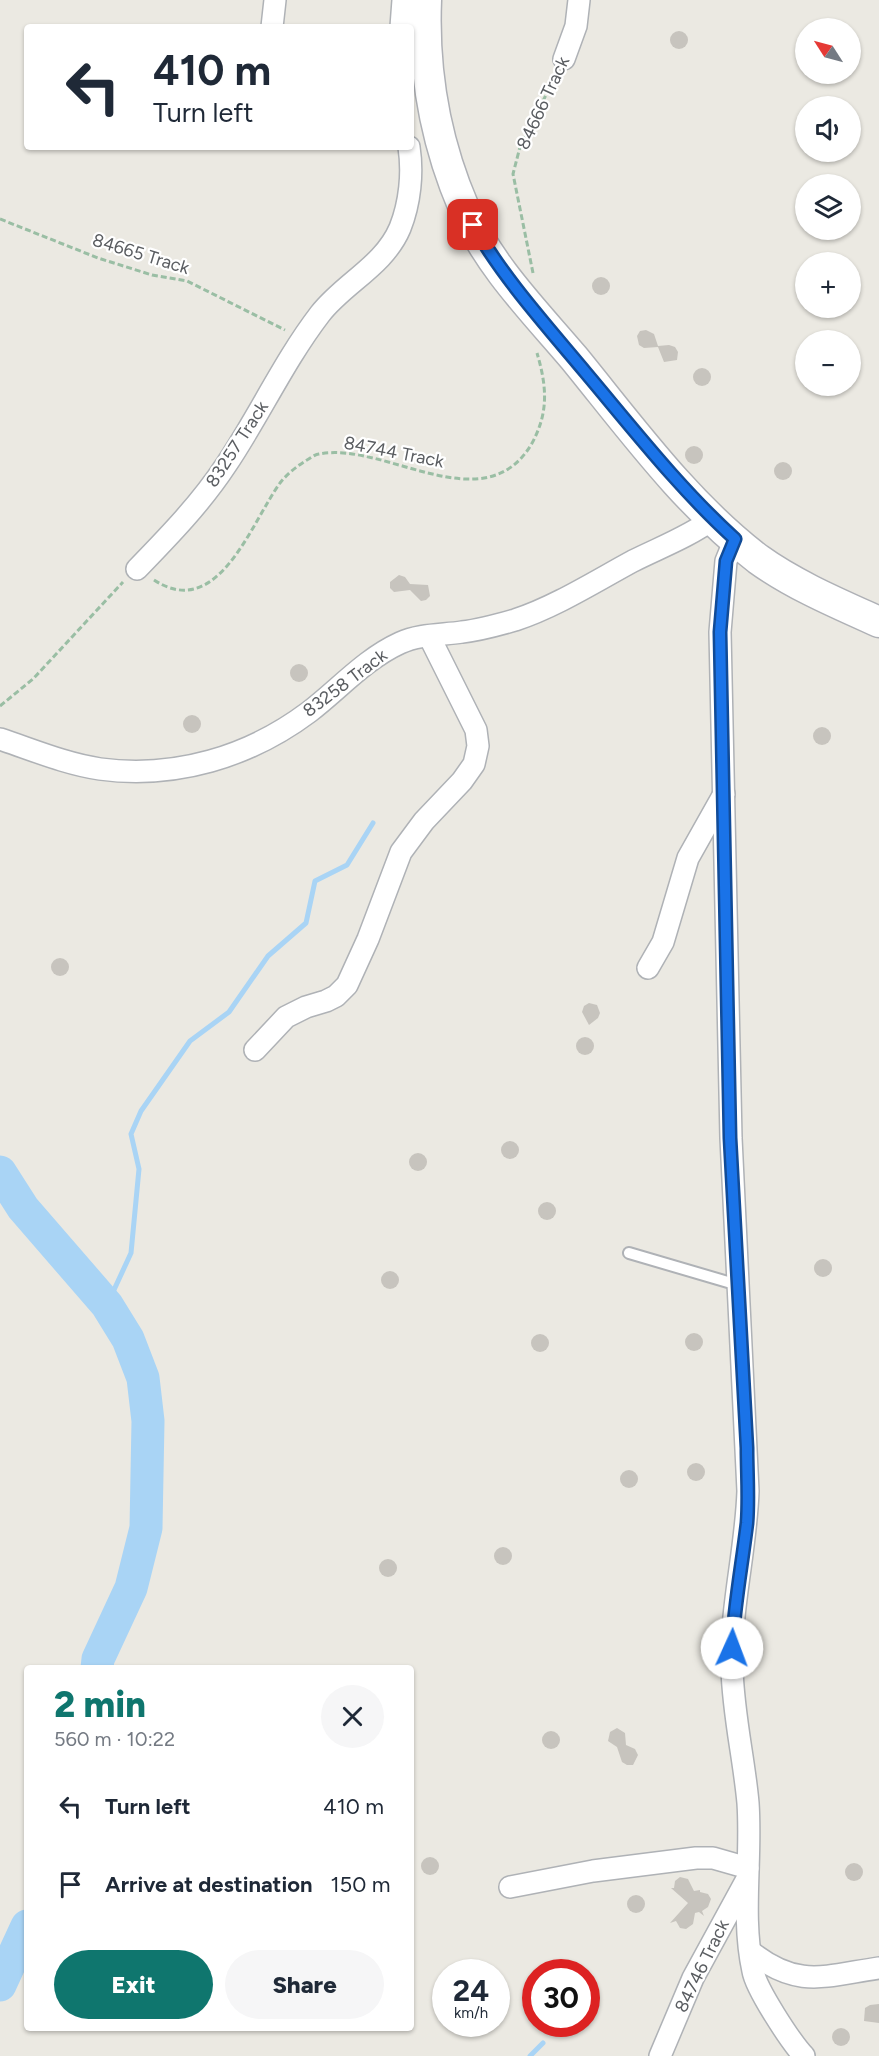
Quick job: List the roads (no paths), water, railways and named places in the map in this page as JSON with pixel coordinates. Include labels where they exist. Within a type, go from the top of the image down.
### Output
[{"type":"street","points":[[272,24],[275,0]]},
{"type":"street","points":[[402,24],[403,0]]},
{"type":"street","points":[[426,0],[425,40],[428,85],[437,129],[465,210],[489,254],[662,465],[713,519],[760,560],[879,622]]},
{"type":"street","name":"84666 Track","points":[[564,59],[576,26],[579,0]]},
{"type":"street","name":"83257 Track","points":[[137,569],[193,509],[226,466],[321,312],[361,277],[390,246],[400,227],[410,191],[410,150]]},
{"type":"street","name":"83258 Track","points":[[0,740],[99,769],[138,772],[174,770],[220,759],[267,738],[307,713],[362,667],[401,642],[464,632],[517,619],[696,532],[713,519]]},
{"type":"street","points":[[735,539],[726,561],[720,632],[730,1138],[748,1491],[747,1522],[734,1612],[732,1666],[734,1712],[748,1803],[748,1873],[753,1973],[779,2022],[804,2056]]},
{"type":"street","points":[[255,1050],[286,1017],[336,996],[346,985],[368,939],[401,852],[424,821],[462,781],[474,764],[478,746],[476,730],[429,636]]},
{"type":"street","points":[[648,968],[663,942],[688,858],[724,794]]},
{"type":"street","points":[[510,1887],[593,1871],[696,1858],[713,1858],[748,1873]]},
{"type":"street","name":"84746 Track","points":[[660,2056],[693,1978],[748,1873]]},
{"type":"street","points":[[751,1952],[769,1966],[788,1975],[808,1978],[879,1968]]},
{"type":"lane","points":[[629,1253],[738,1285]]},
{"type":"waterway","points":[[107,1305],[131,1253],[139,1169],[131,1134],[141,1111],[190,1041],[229,1012],[268,956],[306,923],[315,881],[347,865],[373,823]]},
{"type":"waterway","points":[[0,1172],[23,1208],[107,1305],[128,1339],[143,1378],[148,1421],[146,1528],[131,1588],[97,1665]]},
{"type":"waterway","points":[[0,1985],[24,1933]]},
{"type":"waterway","points":[[530,2056],[543,2043]]}]
